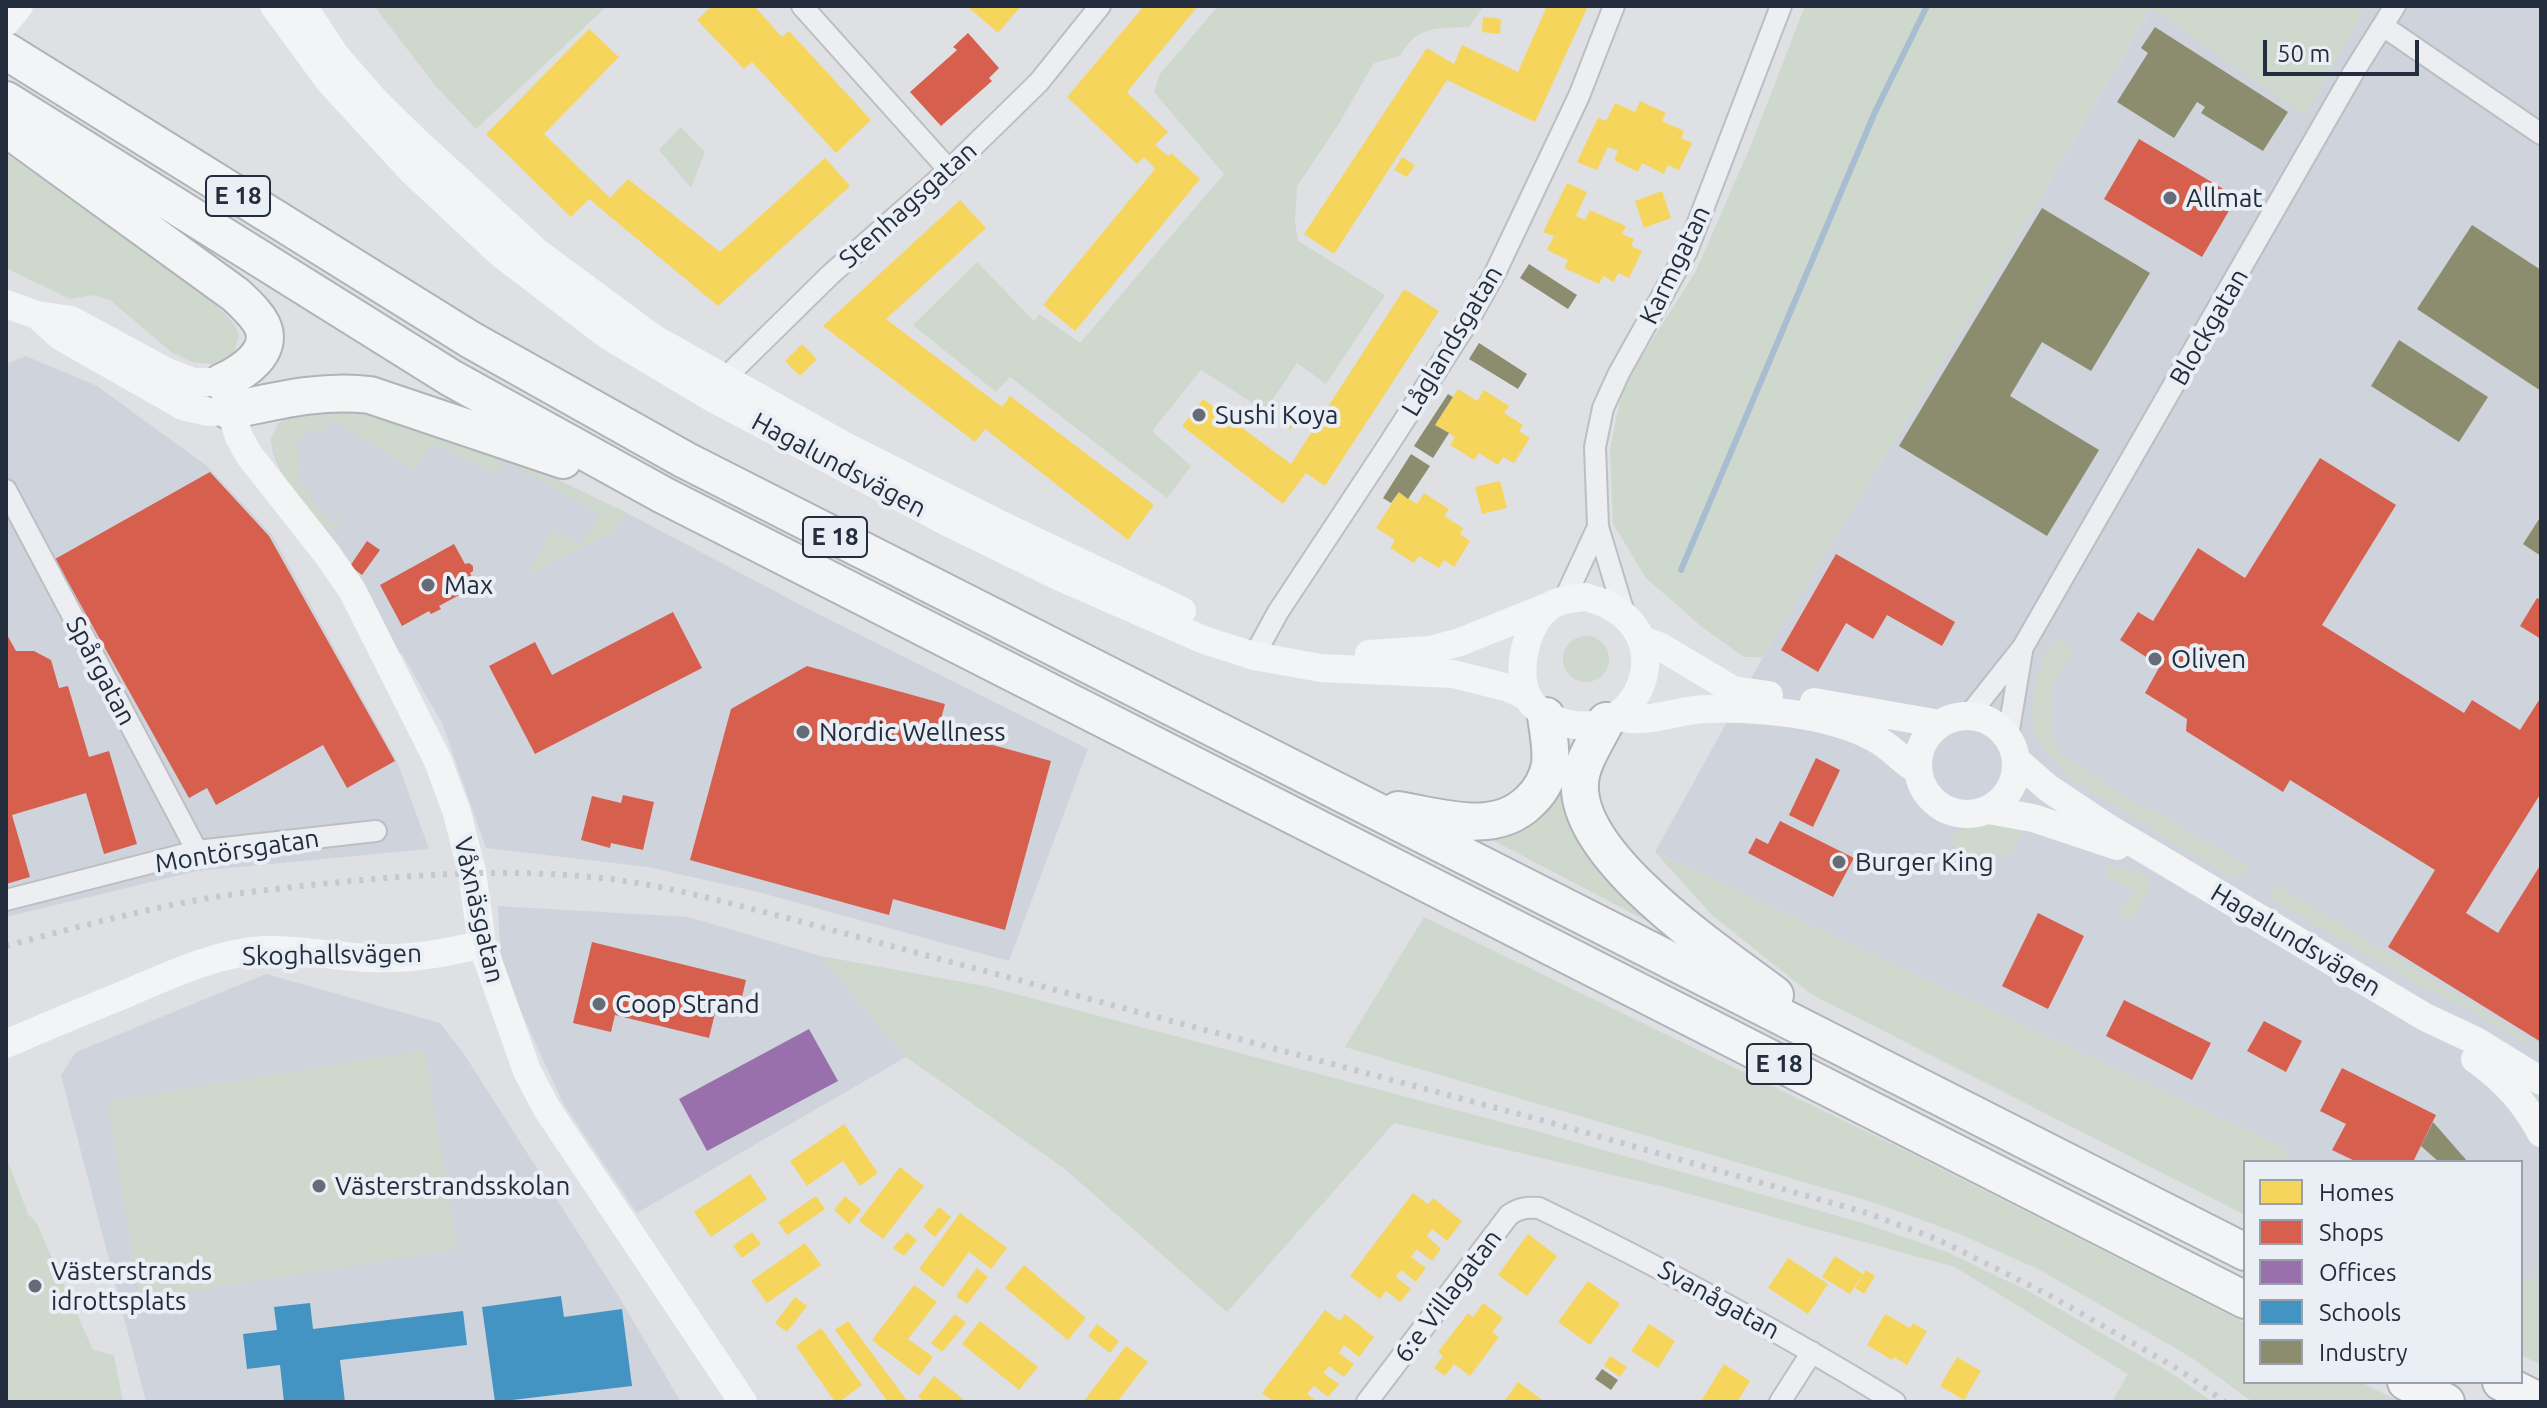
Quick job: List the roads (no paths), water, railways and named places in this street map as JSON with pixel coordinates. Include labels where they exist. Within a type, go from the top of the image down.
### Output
[{"type":"highway","name":"E 18","points":[[6,51],[471,340],[571,398],[829,534],[2243,1251]]},
{"type":"highway","name":"E 18","points":[[6,100],[451,378],[663,495],[2243,1299]]},
{"type":"highway","points":[[6,128],[236,295],[255,314],[263,327],[264,341],[256,359],[226,396]]},
{"type":"highway","points":[[226,396],[343,392],[370,395],[663,495]]},
{"type":"highway","points":[[1360,802],[1452,820],[1481,822],[1506,818],[1522,809],[1545,782],[1551,762],[1537,706]]},
{"type":"highway","points":[[1612,718],[1586,761],[1579,786],[1599,840],[1617,864],[1675,919],[1846,1050]]},
{"type":"highway","points":[[2410,1384],[2446,1402]]},
{"type":"highway","points":[[2505,1384],[2541,1402]]},
{"type":"street","points":[[6,22],[19,6]]},
{"type":"street","name":"Hagalundsvägen","points":[[274,6],[340,93],[412,171],[501,254],[607,335],[716,387],[939,518],[1060,577],[1204,640],[1363,655],[1409,652],[1460,642],[1558,602],[1585,597],[1606,602],[1624,613]]},
{"type":"street","name":"Hagalundsvägen","points":[[303,6],[335,55],[376,102],[538,253],[716,387]]},
{"type":"street","points":[[802,6],[949,170]]},
{"type":"street","name":"Stenhagsgatan","points":[[716,387],[831,274],[949,170],[1039,82],[1100,6]]},
{"type":"street","name":"Låglandsgatan","points":[[1258,647],[1459,336],[1495,273],[1579,96],[1614,6]]},
{"type":"street","name":"Karmgatan","points":[[1624,613],[1598,527],[1595,447],[1603,408],[1619,373],[1687,251],[1781,6]]},
{"type":"street","name":"Blockgatan","points":[[1969,715],[2023,647],[2395,6]]},
{"type":"street","points":[[2383,26],[2541,134]]},
{"type":"street","points":[[6,304],[37,315],[60,336],[183,406],[209,412],[226,396]]},
{"type":"street","name":"Våxnäsgatan","points":[[226,396],[249,455],[352,590],[438,761],[457,813],[472,872],[482,944],[527,1071],[547,1109],[743,1402]]},
{"type":"street","name":"Spårgatan","points":[[6,490],[197,851]]},
{"type":"street","name":"Karmgatan","points":[[1558,602],[1598,527]]},
{"type":"street","points":[[1537,706],[1524,680],[1523,658],[1538,621],[1558,602]]},
{"type":"street","points":[[1612,718],[1630,704],[1645,674],[1646,657],[1642,640],[1635,625],[1624,613]]},
{"type":"street","points":[[1642,640],[1661,647],[1733,690],[1940,724]]},
{"type":"street","name":"Hagalundsvägen","points":[[1258,647],[1321,668],[1453,674],[1498,684],[1565,724],[1586,726],[1612,718],[1629,720],[1723,708],[1818,718],[1872,736],[1918,770]]},
{"type":"street","name":"Blockgatan","points":[[2012,748],[2023,647]]},
{"type":"street","points":[[1969,715],[1991,721],[2012,748],[2014,780],[2004,798],[1988,810],[1964,814],[1944,809],[1929,796],[1918,770],[1919,753],[1927,736],[1954,717],[1969,715]]},
{"type":"street","name":"Hagalundsvägen","points":[[2012,748],[2048,788],[2105,826],[2425,1017],[2476,1041],[2541,1081]]},
{"type":"street","name":"Hagalundsvägen","points":[[1988,810],[2033,818],[2167,863]]},
{"type":"street","name":"Montörsgatan","points":[[6,900],[197,851],[376,831]]},
{"type":"street","name":"Skoghallsvägen","points":[[6,1044],[186,968],[237,954],[262,950],[410,958],[482,944]]},
{"type":"street","name":"Hagalundsvägen","points":[[2425,1017],[2501,1078],[2530,1112],[2541,1133]]},
{"type":"street","name":"Svanågatan","points":[[1539,1208],[1646,1260],[1895,1402]]},
{"type":"street","name":"6:e Villagatan","points":[[1367,1402],[1509,1215],[1518,1209],[1539,1208]]},
{"type":"street","points":[[1780,1402],[1812,1352]]},
{"type":"waterway","points":[[1681,570],[1875,112],[1927,6]]},
{"type":"railway","points":[[6,946],[182,903],[386,878],[470,873],[554,874],[676,890],[1545,1121],[1867,1213],[1939,1240],[2049,1295],[2180,1370],[2225,1402]]},
{"type":"place","name":"Allmat","points":[[2170,198]]},
{"type":"place","name":"Sushi Koya","points":[[1199,415]]},
{"type":"place","name":"Max","points":[[428,585]]},
{"type":"place","name":"Oliven","points":[[2155,659]]},
{"type":"place","name":"Nordic Wellness","points":[[803,732]]},
{"type":"place","name":"Burger King","points":[[1839,862]]},
{"type":"place","name":"Coop Strand","points":[[599,1004]]},
{"type":"place","name":"Västerstrandsskolan","points":[[319,1186]]},
{"type":"place","name":"Västerstrands idrottsplats","points":[[35,1286]]}]
